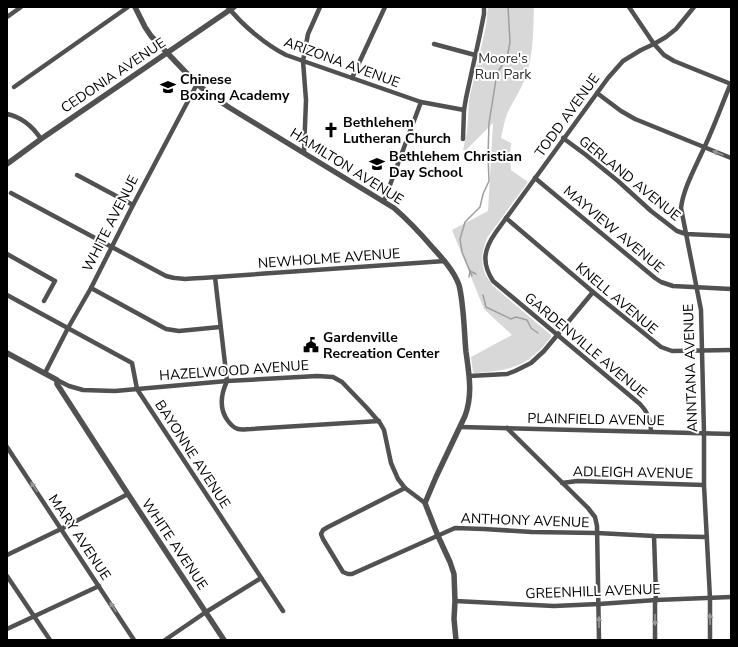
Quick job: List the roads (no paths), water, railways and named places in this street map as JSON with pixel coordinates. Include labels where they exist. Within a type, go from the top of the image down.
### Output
[{"type":"street","points":[[7,17],[21,7]]},
{"type":"street","points":[[14,87],[128,7]]},
{"type":"street","name":"HAMILTON AVENUE","points":[[135,7],[141,20],[155,41],[197,84],[230,108],[394,208],[416,229],[445,261],[453,273],[459,286],[463,313],[470,388],[468,405],[465,416],[425,503]]},
{"type":"street","points":[[304,152],[306,100],[304,50],[308,34],[320,7]]},
{"type":"street","points":[[352,78],[385,7]]},
{"type":"street","points":[[463,140],[464,110],[481,29],[484,7]]},
{"type":"street","points":[[629,7],[654,44],[668,59],[731,84]]},
{"type":"street","name":"TODD AVENUE","points":[[495,283],[487,269],[486,252],[489,243],[563,138],[608,78],[623,61],[666,37],[676,29],[694,7]]},
{"type":"street","name":"CEDONIA AVENUE","points":[[7,164],[231,8]]},
{"type":"street","name":"ARIZONA AVENUE","points":[[231,8],[254,33],[278,51],[286,55],[421,102],[464,110]]},
{"type":"street","points":[[434,44],[475,55]]},
{"type":"street","name":"WHITE AVENUE","points":[[45,373],[197,84]]},
{"type":"street","name":"ANNTANA AVENUE","points":[[710,640],[710,598],[704,484],[700,310],[697,287],[681,208],[694,169],[705,147],[731,84]]},
{"type":"street","points":[[597,93],[635,119],[731,158]]},
{"type":"street","points":[[384,201],[421,102]]},
{"type":"street","points":[[7,114],[24,121],[41,139]]},
{"type":"street","name":"GERLAND AVENUE","points":[[563,138],[607,172],[677,231],[686,234],[731,236]]},
{"type":"street","points":[[77,175],[133,205]]},
{"type":"street","name":"MAYVIEW AVENUE","points":[[535,178],[661,282],[673,286],[731,289]]},
{"type":"street","name":"NEWHOLME AVENUE","points":[[11,193],[159,272],[175,279],[445,261]]},
{"type":"street","name":"KNELL AVENUE","points":[[506,218],[655,344],[672,351],[731,350]]},
{"type":"street","points":[[7,254],[55,281],[44,301]]},
{"type":"street","points":[[215,277],[227,382],[223,392],[222,408],[231,425],[237,429],[251,429],[379,421]]},
{"type":"street","name":"GARDENVILLE AVENUE","points":[[495,283],[646,409],[649,415],[651,431]]},
{"type":"street","points":[[91,288],[166,329],[179,331],[220,327]]},
{"type":"street","points":[[469,376],[507,374],[531,363],[538,357],[593,292]]},
{"type":"street","name":"BAYONNE AVENUE","points":[[7,295],[132,363],[137,389],[283,611]]},
{"type":"street","name":"HAZELWOOD AVENUE","points":[[7,353],[69,386],[83,390],[115,391],[317,376],[333,377],[342,382],[379,421],[384,430],[391,463],[398,479],[405,488],[425,503]]},
{"type":"street","name":"WHITE AVENUE","points":[[57,380],[57,384],[224,640]]},
{"type":"street","name":"PLAINFIELD AVENUE","points":[[460,426],[731,434]]},
{"type":"street","points":[[507,428],[593,514],[596,521],[597,533],[600,640]]},
{"type":"street","name":"MARY AVENUE","points":[[7,447],[134,640]]},
{"type":"street","name":"ADLEIGH AVENUE","points":[[562,483],[577,481],[704,484]]},
{"type":"street","name":"ANTHONY AVENUE","points":[[405,488],[323,530],[321,534],[323,539],[343,572],[352,574],[455,528],[532,532],[707,537]]},
{"type":"street","points":[[7,555],[128,494]]},
{"type":"street","points":[[425,503],[454,574],[454,619],[456,640]]},
{"type":"street","points":[[654,536],[656,600],[654,604],[655,640]]},
{"type":"street","points":[[7,576],[50,640]]},
{"type":"street","points":[[164,640],[261,578]]},
{"type":"street","points":[[7,629],[99,586]]},
{"type":"street","name":"GREENHILL AVENUE","points":[[455,601],[554,606],[731,597]]},
{"type":"waterway","points":[[472,276],[462,252],[460,239],[465,222],[480,207],[483,194],[489,181],[489,123],[497,73],[507,58],[510,42],[508,7]]},
{"type":"waterway","points":[[470,271],[476,274]]},
{"type":"waterway","points":[[469,277],[470,271]]},
{"type":"waterway","points":[[483,295],[486,307],[511,319],[516,317],[527,320],[531,328],[538,333]]},
{"type":"place","name":"Chinese Boxing Academy","points":[[168,87]]},
{"type":"place","name":"Bethlehem Lutheran Church","points":[[331,130]]},
{"type":"place","name":"Bethlehem Christian Day School","points":[[377,164]]},
{"type":"place","name":"Gardenville Recreation Center","points":[[311,345]]},
{"type":"park label","name":"Moore's Run Park","points":[[503,66]]}]
